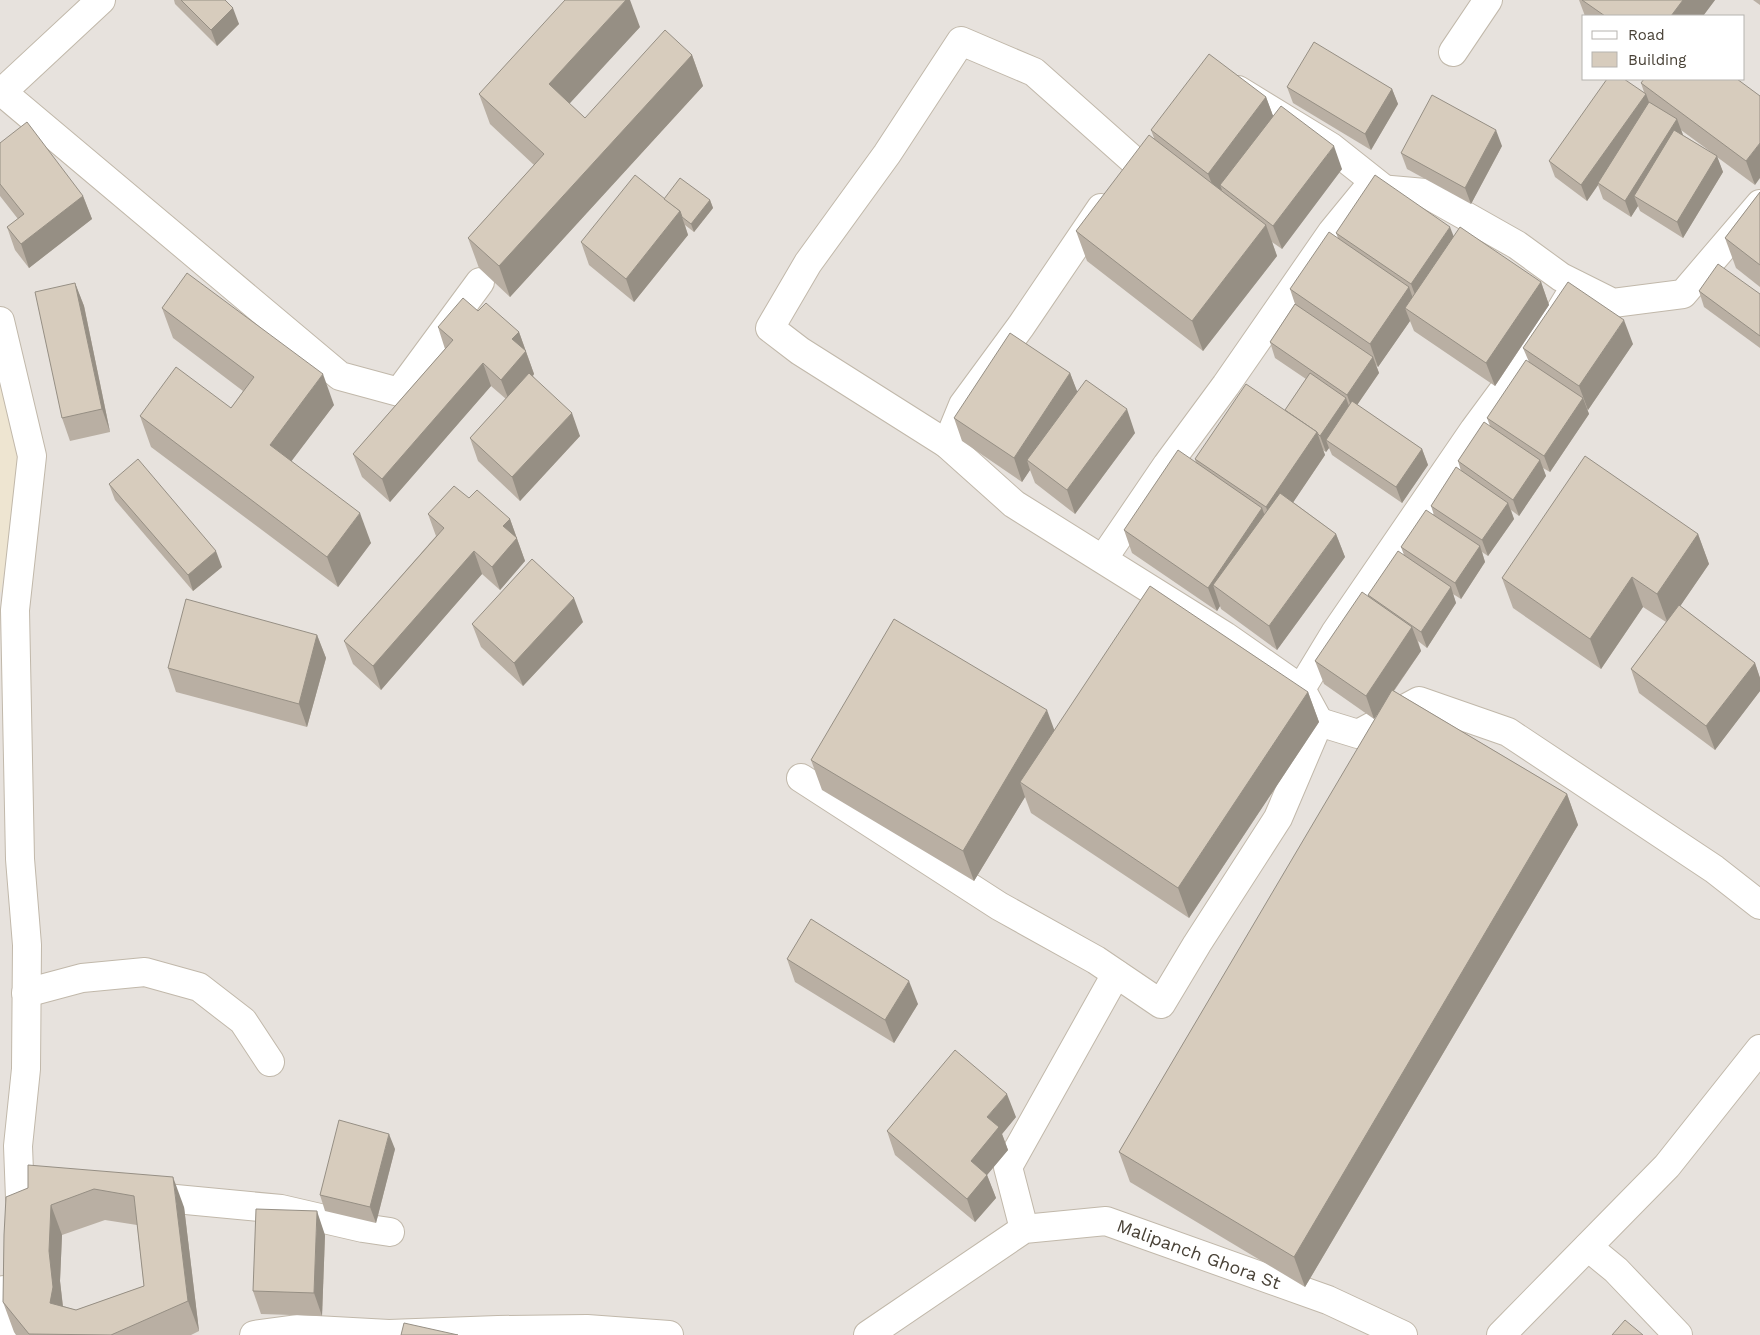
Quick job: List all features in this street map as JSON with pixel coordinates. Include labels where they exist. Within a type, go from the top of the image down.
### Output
[{"type":"street","points":[[101,0],[1,93],[340,376],[398,392],[480,282]]},
{"type":"street","points":[[1453,52],[1488,0]]},
{"type":"street","points":[[947,444],[964,405],[1021,326],[1139,152],[1034,72],[962,41],[887,154],[808,263],[770,328],[800,351],[947,444],[1014,504],[1225,636],[1301,689],[1319,722],[1358,734],[1419,701],[1508,732],[1714,869],[1760,905]]},
{"type":"street","points":[[1217,77],[1331,147],[1384,189]]},
{"type":"street","points":[[1103,559],[1332,232],[1368,188],[1424,193],[1517,245],[1561,277],[1613,303],[1683,294],[1760,204]]},
{"type":"street","points":[[1301,689],[1335,633],[1474,430],[1553,323],[1576,285]]},
{"type":"street","points":[[0,320],[32,456],[7,609],[20,859],[27,945],[26,1069],[18,1146],[24,1203]]},
{"type":"street","points":[[801,778],[999,906],[1096,960],[1161,1004],[1278,818],[1319,722]]},
{"type":"street","points":[[26,993],[82,978],[145,972],[199,987],[243,1021],[270,1062]]},
{"type":"street","points":[[1024,1229],[1008,1167],[1116,974]]},
{"type":"street","points":[[1501,1335],[1667,1166],[1760,1049]]},
{"type":"street","points":[[117,1194],[281,1209],[363,1228],[390,1232]]},
{"type":"street","name":"Malipanch Ghora St","points":[[868,1335],[1024,1229],[1106,1221],[1328,1300],[1403,1335]]},
{"type":"street","points":[[1588,1247],[1616,1270],[1678,1335]]},
{"type":"street","points":[[5,1267],[4,1295],[14,1335]]},
{"type":"street","points":[[254,1335],[297,1329],[389,1334],[587,1329],[669,1335]]},
{"type":"shaded area","points":[[0,0],[1760,0],[1760,1335],[0,1335]]},
{"type":"shaded area","points":[[0,321],[21,459],[1,592],[0,592]]},
{"type":"building","points":[[181,0],[225,0],[233,8],[211,30]]},
{"type":"building","points":[[565,0],[626,0],[549,84],[585,118],[665,30],[692,55],[499,266],[468,238],[544,154],[479,94]]},
{"type":"building","points":[[1582,0],[1683,0],[1672,15],[1604,15]]},
{"type":"building","points":[[1314,42],[1392,89],[1365,134],[1287,87]]},
{"type":"building","points":[[1209,54],[1266,97],[1208,174],[1151,130]]},
{"type":"building","points":[[1606,80],[1625,80],[1646,94],[1581,185],[1549,161]]},
{"type":"building","points":[[1643,80],[1738,80],[1760,96],[1760,143],[1746,161],[1641,83]]},
{"type":"building","points":[[1432,95],[1496,130],[1465,188],[1401,153]]},
{"type":"building","points":[[1649,102],[1677,119],[1625,201],[1598,183]]},
{"type":"building","points":[[1281,106],[1334,146],[1273,226],[1220,185]]},
{"type":"building","points":[[27,122],[83,196],[21,244],[7,227],[24,214],[0,184],[0,143]]},
{"type":"building","points":[[1674,130],[1717,156],[1677,222],[1634,196]]},
{"type":"building","points":[[1149,135],[1266,225],[1192,321],[1076,231]]},
{"type":"building","points":[[635,175],[680,211],[626,279],[581,242]]},
{"type":"building","points":[[1375,175],[1450,227],[1411,284],[1336,233]]},
{"type":"building","points":[[680,178],[710,200],[691,224],[682,217],[680,211],[664,199]]},
{"type":"building","points":[[1760,192],[1760,265],[1725,238]]},
{"type":"building","points":[[1460,227],[1541,282],[1486,363],[1405,308]]},
{"type":"building","points":[[1329,232],[1409,287],[1370,344],[1290,289]]},
{"type":"building","points":[[1718,264],[1760,294],[1760,336],[1699,291]]},
{"type":"building","points":[[187,273],[323,374],[270,445],[360,513],[327,557],[140,416],[176,367],[231,408],[254,377],[162,308]]},
{"type":"building","points":[[1568,282],[1624,320],[1579,386],[1523,348]]},
{"type":"building","points":[[75,283],[102,409],[62,418],[35,292]]},
{"type":"building","points":[[463,298],[478,311],[486,303],[519,332],[512,339],[526,351],[501,380],[483,363],[382,479],[353,454],[453,340],[438,327]]},
{"type":"building","points":[[1295,304],[1373,357],[1347,395],[1270,342]]},
{"type":"building","points":[[1010,333],[1070,373],[1014,458],[954,418]]},
{"type":"building","points":[[1526,360],[1583,398],[1544,456],[1487,418]]},
{"type":"building","points":[[529,373],[572,413],[512,477],[470,438]]},
{"type":"building","points":[[1310,373],[1346,398],[1320,436],[1285,410]]},
{"type":"building","points":[[1086,380],[1127,409],[1067,490],[1027,460]]},
{"type":"building","points":[[1246,384],[1317,432],[1266,507],[1195,459]]},
{"type":"building","points":[[1352,401],[1422,449],[1396,487],[1326,440]]},
{"type":"building","points":[[1484,422],[1540,460],[1513,500],[1458,461]]},
{"type":"building","points":[[1178,450],[1262,508],[1208,588],[1124,530]]},
{"type":"building","points":[[1585,456],[1698,534],[1657,594],[1632,577],[1590,639],[1502,578]]},
{"type":"building","points":[[138,459],[216,551],[188,575],[109,484]]},
{"type":"building","points":[[1456,467],[1508,503],[1482,540],[1431,506]]},
{"type":"building","points":[[454,486],[469,498],[477,490],[510,519],[503,526],[517,538],[492,567],[474,551],[373,666],[344,641],[444,528],[428,514]]},
{"type":"building","points":[[1280,493],[1336,534],[1269,626],[1213,585]]},
{"type":"building","points":[[1426,510],[1480,546],[1455,583],[1401,547]]},
{"type":"building","points":[[1398,551],[1451,587],[1421,632],[1368,595]]},
{"type":"building","points":[[532,559],[574,598],[514,663],[472,624]]},
{"type":"building","points":[[1150,586],[1308,692],[1178,888],[1020,782]]},
{"type":"building","points":[[1362,592],[1412,627],[1366,696],[1315,661]]},
{"type":"building","points":[[186,599],[317,635],[299,704],[168,668]]},
{"type":"building","points":[[1679,605],[1755,663],[1706,726],[1631,669]]},
{"type":"building","points":[[894,619],[1047,710],[963,851],[811,760]]},
{"type":"building","points":[[1392,690],[1567,794],[1294,1257],[1119,1152]]},
{"type":"building","points":[[811,919],[909,981],[885,1020],[787,959]]},
{"type":"building","points":[[955,1050],[1007,1094],[987,1117],[999,1127],[971,1161],[987,1175],[967,1199],[887,1131]]},
{"type":"building","points":[[339,1120],[389,1134],[370,1207],[320,1195]]},
{"type":"building","points":[[28,1165],[173,1177],[188,1301],[111,1335],[29,1334],[3,1302],[6,1197],[28,1188]],"holes":[[[94,1189],[134,1196],[144,1286],[76,1310],[50,1303],[53,1287],[49,1251],[51,1205]]]},
{"type":"building","points":[[256,1209],[317,1211],[314,1293],[253,1291]]},
{"type":"building","points":[[1625,1320],[1643,1335],[1612,1335]]},
{"type":"building","points":[[404,1323],[458,1335],[401,1335]]}]
